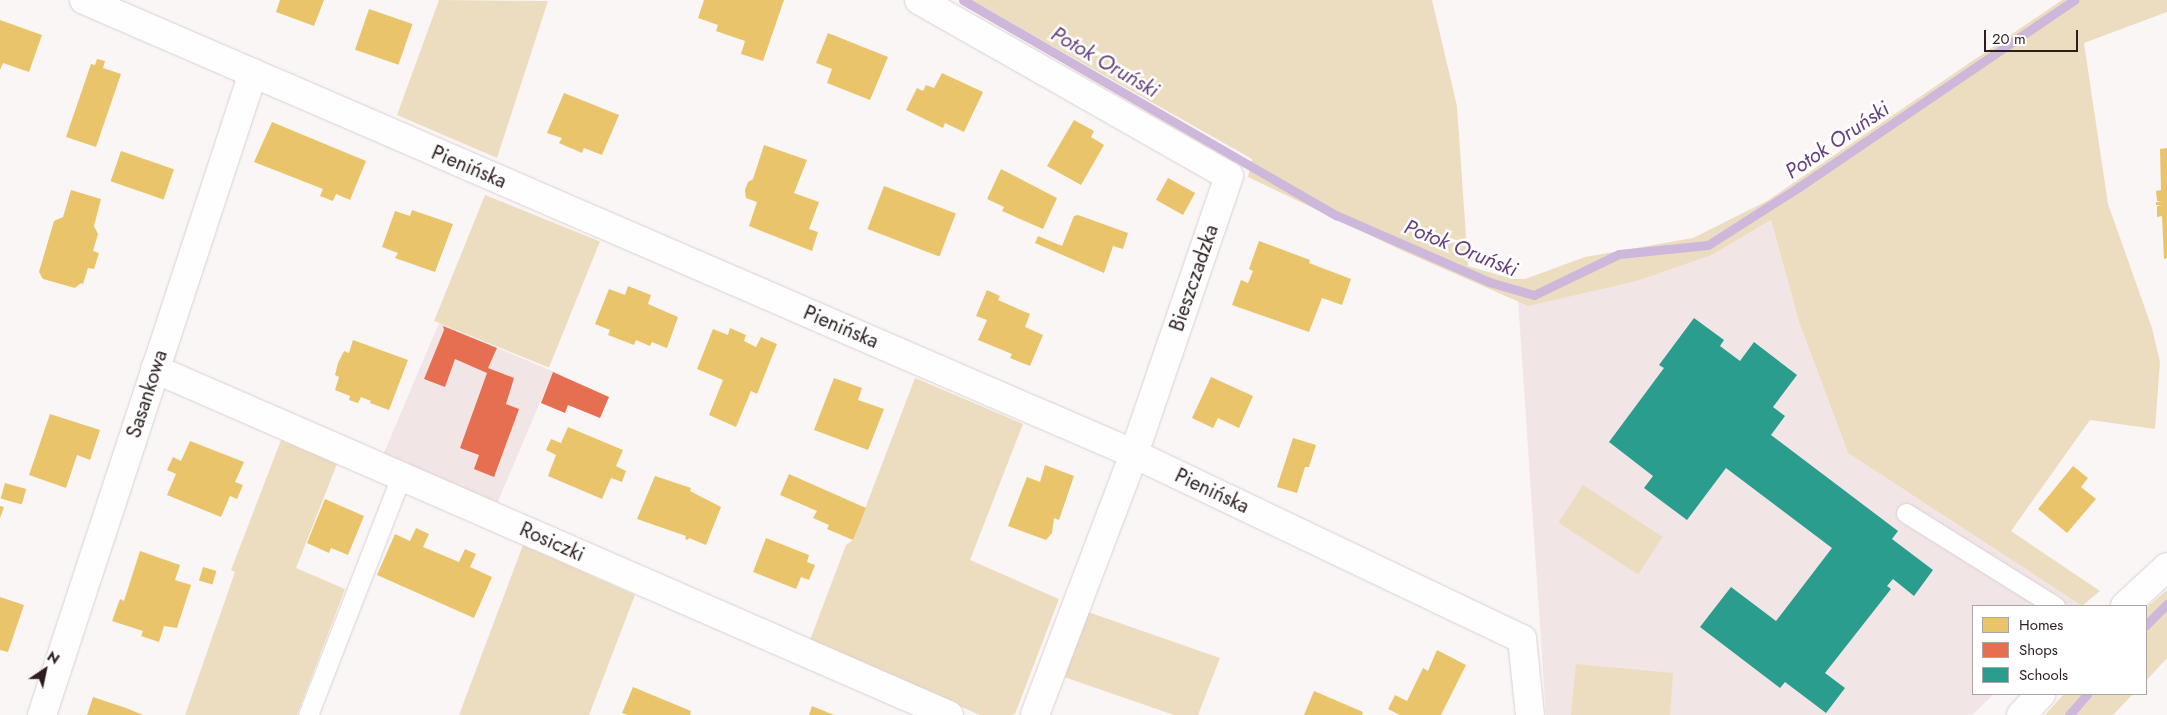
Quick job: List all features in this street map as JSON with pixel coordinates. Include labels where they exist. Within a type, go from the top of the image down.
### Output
[{"type":"street","name":"Pienińska","points":[[84,0],[1134,454],[1522,639],[1530,715]]},
{"type":"street","name":"Bieszczadzka","points":[[919,0],[1229,176],[1134,454],[1035,715]]},
{"type":"street","name":"Sasankowa","points":[[42,715],[253,73]]},
{"type":"street","name":"Rosiczki","points":[[155,368],[950,715]]},
{"type":"street","points":[[2126,605],[2167,567]]},
{"type":"street","points":[[2021,715],[2040,695]]},
{"type":"lane","points":[[308,715],[401,476]]},
{"type":"lane","points":[[1906,513],[2053,605]]},
{"type":"shaded area","points":[[439,0],[548,1],[497,158],[397,115]]},
{"type":"shaded area","points":[[971,0],[1432,0],[1457,106],[1468,266],[1513,279],[1525,279],[1585,257],[1693,238],[1767,201],[2062,0],[2167,0],[2167,12],[2084,43],[2108,204],[2152,328],[2160,362],[2155,429],[2090,420],[2011,531],[2100,591],[2083,605],[2080,605],[1848,453],[1799,322],[1771,220],[1712,255],[1637,281],[1528,306],[1403,251],[1248,177],[1252,159]]},
{"type":"shaded area","points":[[485,195],[600,241],[549,368],[434,321]]},
{"type":"shaded area","points":[[1771,220],[1799,322],[1848,453],[2080,605],[1972,605],[1972,695],[1993,695],[1972,715],[1546,715],[1518,300],[1528,305],[1637,281],[1712,255]]},
{"type":"shaded area","points":[[439,323],[553,371],[498,502],[384,454]]},
{"type":"shaded area","points":[[915,378],[1023,424],[970,560],[1059,599],[1015,714],[980,715],[810,640],[846,545],[853,540]]},
{"type":"shaded area","points":[[281,440],[337,464],[296,568],[345,589],[297,715],[185,715],[235,572],[231,570]]},
{"type":"shaded area","points":[[1583,485],[1663,537],[1638,574],[1558,523]]},
{"type":"shaded area","points":[[523,545],[635,595],[589,715],[459,715]]},
{"type":"shaded area","points":[[2167,590],[2167,658],[2147,680],[2147,607]]},
{"type":"shaded area","points":[[1088,612],[1220,658],[1198,715],[1174,715],[1064,677]]},
{"type":"shaded area","points":[[1576,664],[1673,673],[1670,715],[1571,715]]},
{"type":"shaded area","points":[[2063,695],[2132,695],[2113,715],[2045,715]]},
{"type":"building: Homes","points":[[280,0],[324,0],[314,26],[276,12]]},
{"type":"building: Homes","points":[[704,0],[784,0],[763,61],[741,54],[745,41],[716,31],[718,25],[698,18]]},
{"type":"building: Homes","points":[[369,9],[412,24],[398,65],[355,50]]},
{"type":"building: Homes","points":[[0,20],[42,35],[29,72],[3,63],[0,70]]},
{"type":"building: Homes","points":[[828,33],[888,57],[870,100],[827,83],[832,69],[816,63]]},
{"type":"building: Homes","points":[[97,59],[105,61],[103,68],[121,74],[96,147],[66,137],[91,64],[95,65]]},
{"type":"building: Homes","points":[[942,73],[983,92],[964,132],[945,123],[943,128],[906,110],[917,88],[923,91],[926,85],[934,88]]},
{"type":"building: Homes","points":[[564,93],[619,115],[602,155],[584,148],[582,153],[559,143],[562,138],[547,133]]},
{"type":"building: Homes","points":[[1074,120],[1094,131],[1091,137],[1104,145],[1081,185],[1047,166]]},
{"type":"building: Homes","points":[[272,122],[366,161],[350,200],[336,194],[333,201],[320,196],[323,189],[254,162]]},
{"type":"building: Homes","points":[[764,145],[807,160],[794,193],[819,202],[809,229],[818,232],[812,251],[749,226],[757,202],[746,198],[745,190],[748,182],[753,179]]},
{"type":"building: Homes","points":[[2167,148],[2167,258],[2164,259],[2162,216],[2157,217],[2157,206],[2162,205],[2156,205],[2156,202],[2162,202],[2157,201],[2156,191],[2161,190],[2160,149]]},
{"type":"building: Homes","points":[[121,151],[174,169],[164,199],[111,181]]},
{"type":"building: Homes","points":[[1001,169],[1057,198],[1043,229],[1002,211],[1004,207],[987,199]]},
{"type":"building: Homes","points":[[1168,178],[1195,193],[1183,215],[1156,200]]},
{"type":"building: Homes","points":[[884,186],[956,214],[939,257],[868,229]]},
{"type":"building: Homes","points":[[71,190],[101,199],[94,226],[98,234],[93,251],[99,253],[94,269],[88,268],[83,284],[81,283],[75,288],[43,279],[39,272],[54,221],[63,217]]},
{"type":"building: Homes","points":[[412,210],[453,224],[435,272],[395,258],[398,253],[382,247],[395,211],[410,216]]},
{"type":"building: Homes","points":[[1078,215],[1128,233],[1123,249],[1113,246],[1104,273],[1035,243],[1038,236],[1062,246],[1074,216]]},
{"type":"building: Homes","points":[[1259,241],[1310,260],[1309,263],[1351,279],[1342,305],[1322,298],[1309,332],[1232,305],[1241,280],[1248,283],[1253,271],[1249,269]]},
{"type":"building: Homes","points":[[628,286],[651,295],[648,304],[678,317],[667,348],[652,342],[650,346],[636,340],[634,345],[608,335],[610,330],[595,324],[609,289],[625,295]]},
{"type":"building: Homes","points":[[987,290],[1000,296],[998,300],[1030,314],[1025,327],[1043,335],[1030,366],[1010,358],[1012,354],[978,340],[987,320],[976,316]]},
{"type":"building: Homes","points":[[730,328],[746,335],[744,341],[756,347],[761,337],[777,344],[757,394],[751,391],[736,427],[709,415],[723,380],[697,369],[713,329],[728,335]]},
{"type":"building: Homes","points":[[353,340],[408,360],[389,410],[370,403],[371,401],[361,397],[358,403],[349,400],[350,396],[335,390],[339,377],[335,375],[338,363],[344,351],[349,353]]},
{"type":"building: Homes","points":[[1211,377],[1253,396],[1239,428],[1218,418],[1213,428],[1192,418]]},
{"type":"building: Homes","points":[[834,378],[862,388],[858,400],[884,409],[868,450],[814,430]]},
{"type":"building: Homes","points":[[50,414],[100,430],[90,460],[77,455],[66,488],[29,475]]},
{"type":"building: Homes","points":[[568,427],[623,450],[616,466],[626,471],[622,482],[611,478],[602,499],[548,476],[556,455],[546,450],[551,439],[561,443]]},
{"type":"building: Homes","points":[[1293,438],[1316,445],[1309,467],[1305,467],[1297,493],[1277,487]]},
{"type":"building: Homes","points":[[190,441],[244,462],[235,482],[243,485],[237,499],[230,496],[221,517],[167,495],[176,474],[167,470],[173,457],[181,461]]},
{"type":"building: Homes","points":[[1045,465],[1074,476],[1059,520],[1054,518],[1052,533],[1046,540],[1008,526],[1027,477],[1040,482]]},
{"type":"building: Homes","points":[[2073,466],[2088,478],[2081,487],[2096,499],[2067,533],[2038,509]]},
{"type":"building: Homes","points":[[789,474],[866,508],[853,540],[827,529],[829,525],[813,518],[817,511],[780,495]]},
{"type":"building: Homes","points":[[655,476],[691,488],[690,491],[721,507],[706,545],[689,538],[688,540],[685,539],[686,536],[637,519]]},
{"type":"building: Homes","points":[[5,483],[26,489],[22,504],[1,498]]},
{"type":"building: Homes","points":[[325,499],[364,516],[348,555],[331,548],[329,553],[307,543]]},
{"type":"building: Homes","points":[[0,506],[4,507],[0,518]]},
{"type":"building: Homes","points":[[416,528],[429,534],[423,547],[459,562],[465,549],[476,554],[470,567],[492,577],[474,618],[377,575],[395,534],[410,541]]},
{"type":"building: Homes","points":[[766,538],[809,555],[807,562],[815,565],[809,580],[801,577],[796,589],[753,572]]},
{"type":"building: Homes","points":[[140,551],[180,565],[175,580],[191,585],[177,628],[164,626],[159,642],[141,636],[143,631],[112,621],[120,599],[124,601]]},
{"type":"building: Homes","points":[[203,567],[216,571],[212,584],[199,580]]},
{"type":"building: Homes","points":[[0,597],[24,605],[8,652],[0,650]]},
{"type":"building: Homes","points":[[1437,650],[1466,665],[1441,715],[1400,715],[1388,709],[1395,695],[1407,701],[1423,668],[1428,671]]},
{"type":"building: Homes","points":[[633,687],[691,711],[690,715],[628,715],[622,713]]},
{"type":"building: Homes","points":[[1314,691],[1363,712],[1362,715],[1304,715]]},
{"type":"building: Homes","points":[[93,697],[126,708],[143,715],[87,715]]},
{"type":"building: Homes","points":[[812,706],[834,715],[809,715]]},
{"type":"building: Shops","points":[[443,326],[497,348],[488,368],[514,378],[506,404],[519,409],[494,477],[474,469],[479,455],[460,448],[487,373],[455,359],[445,387],[424,379],[444,330]]},
{"type":"building: Shops","points":[[553,372],[609,397],[600,418],[568,405],[565,413],[541,403]]},
{"type":"building: Schools","points":[[1694,318],[1724,340],[1720,346],[1740,361],[1754,342],[1797,375],[1773,407],[1785,416],[1771,435],[1898,531],[1892,539],[1933,570],[1914,596],[1893,579],[1887,586],[1891,589],[1825,673],[1845,688],[1826,713],[1785,682],[1780,688],[1700,627],[1731,587],[1776,621],[1832,548],[1726,468],[1687,520],[1644,488],[1653,476],[1609,442],[1664,368],[1659,365]]},
{"type":"waterway","name":"Potok Oruński","points":[[963,0],[1336,215],[1489,282],[1534,295],[1619,254],[1708,245],[1799,187],[2074,0]]},
{"type":"waterway","points":[[2147,624],[2167,604]]},
{"type":"waterway","points":[[2069,715],[2086,695]]}]
